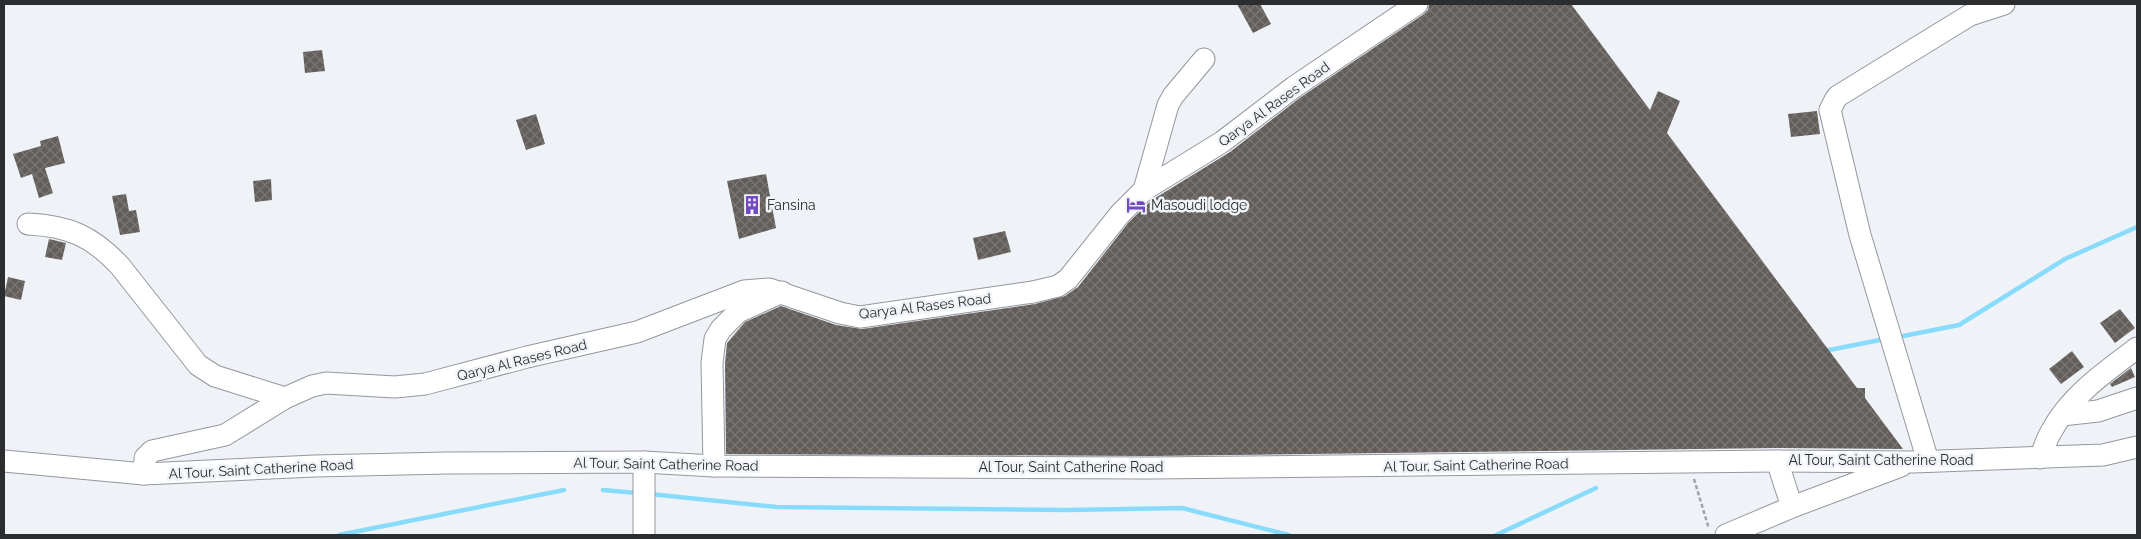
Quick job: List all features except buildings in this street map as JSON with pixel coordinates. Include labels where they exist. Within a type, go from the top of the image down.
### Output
[{"type":"street","name":"Qarya Al Rases Road","points":[[144,474],[145,458],[152,451],[225,435],[298,391],[326,384],[395,388],[426,384],[527,357],[637,332],[744,290],[770,289],[840,313],[860,317],[1046,290],[1058,286],[1077,270],[1120,214],[1144,190],[1222,142],[1294,87],[1417,4]]},
{"type":"street","points":[[1726,535],[1755,529],[1792,507],[1920,462],[1860,235],[1830,110],[1838,96],[1970,15],[2001,4]]},
{"type":"street","points":[[1144,190],[1168,105],[1173,96],[1204,59]]},
{"type":"street","points":[[28,224],[49,225],[70,230],[88,238],[105,250],[120,266],[198,365],[215,376],[284,398]]},
{"type":"street","points":[[714,466],[712,363],[715,339],[721,328],[738,312],[782,292]]},
{"type":"street","points":[[2040,458],[2050,432],[2062,415],[2090,385],[2137,348]]},
{"type":"street","points":[[2062,415],[2098,412],[2137,398]]},
{"type":"street","name":"Al Tour, Saint Catherine Road","points":[[4,461],[144,474],[315,466],[644,462],[714,466],[1150,468],[1777,461],[1920,462],[2110,454],[2137,447]]},
{"type":"street","points":[[2110,454],[2137,458]]},
{"type":"street","points":[[1777,461],[1792,507]]},
{"type":"street","points":[[644,462],[644,535]]},
{"type":"path","points":[[1689,462],[1711,535]]},
{"type":"waterway","points":[[1898,337],[1959,325],[2065,259],[2137,227]]},
{"type":"waterway","points":[[1824,351],[1885,339]]},
{"type":"waterway","points":[[1496,535],[1596,488]]},
{"type":"waterway","points":[[339,535],[564,490]]},
{"type":"waterway","points":[[603,490],[637,493]]},
{"type":"waterway","points":[[650,494],[777,507],[1068,510],[1182,508],[1289,535]]},
{"type":"place","name":"Fansina","points":[[752,205]]},
{"type":"place","name":"Masoudi lodge","points":[[1136,205]]}]
